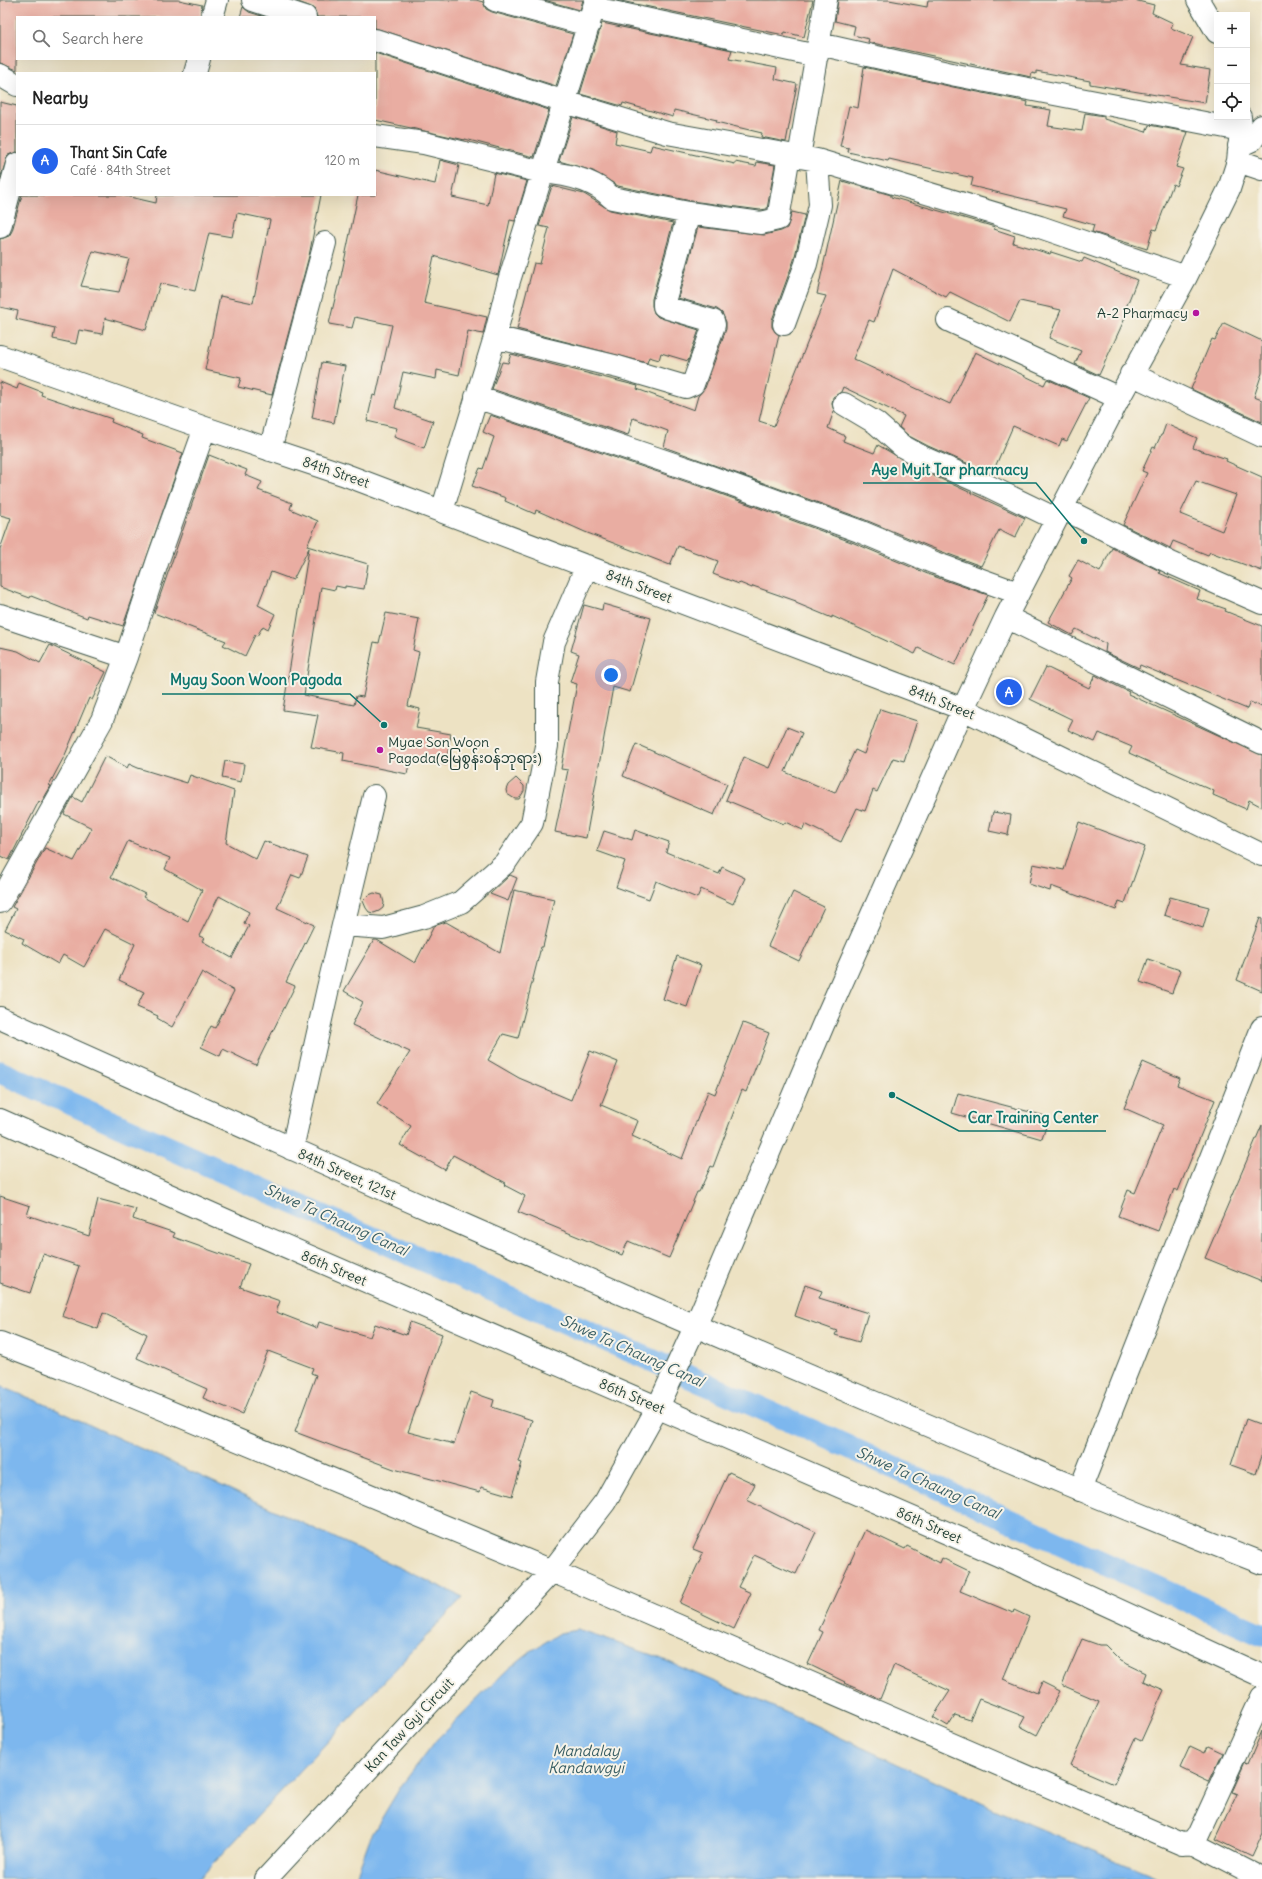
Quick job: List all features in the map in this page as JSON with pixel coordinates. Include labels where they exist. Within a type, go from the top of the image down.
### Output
[{"type":"street","points":[[253,0],[302,16]]},
{"type":"street","points":[[495,0],[593,11],[956,75],[1244,136],[1262,169]]},
{"type":"street","points":[[376,136],[424,143],[588,182],[605,190],[612,198],[689,213],[761,223],[778,219],[802,158],[826,0]]},
{"type":"street","points":[[1198,0],[1214,27]]},
{"type":"street","points":[[442,511],[495,337],[508,284],[593,11]]},
{"type":"street","points":[[376,40],[565,102],[667,133],[802,158],[1040,227],[1186,277]]},
{"type":"street","points":[[195,72],[199,60]]},
{"type":"street","points":[[0,75],[16,84]]},
{"type":"street","name":"Kan Taw Gyi Circuit","points":[[266,1879],[552,1571],[605,1502],[658,1405],[694,1330],[823,1025],[963,709],[1006,617],[1131,374],[1186,277],[1229,189],[1244,136]]},
{"type":"street","points":[[784,324],[806,264],[820,205],[802,158]]},
{"type":"street","points":[[0,227],[16,168]]},
{"type":"street","points":[[495,337],[618,367],[690,387],[693,384],[714,324],[713,321],[664,306],[689,213]]},
{"type":"street","points":[[270,450],[325,243]]},
{"type":"street","points":[[948,320],[1119,398]]},
{"type":"street","name":"84th Street","points":[[0,356],[205,428],[343,474],[963,709],[1262,855]]},
{"type":"street","points":[[1131,374],[1262,436]]},
{"type":"street","points":[[476,397],[703,474],[859,531],[935,563],[1018,593]]},
{"type":"street","points":[[844,404],[876,423],[902,446],[922,457],[986,485],[1059,513],[1262,603]]},
{"type":"street","points":[[0,902],[102,720],[126,658],[158,560],[205,428]]},
{"type":"street","points":[[344,925],[383,928],[424,917],[461,902],[505,863],[532,824],[547,746],[547,682],[554,642],[587,566]]},
{"type":"street","points":[[0,615],[126,658]]},
{"type":"street","points":[[1006,617],[1262,743]]},
{"type":"street","points":[[292,1149],[328,988],[374,796]]},
{"type":"street","name":"84th Street, 121st","points":[[0,1018],[694,1330],[1157,1522],[1262,1563]]},
{"type":"street","points":[[1080,1490],[1262,1028]]},
{"type":"street","name":"86th Street","points":[[0,1120],[238,1226],[658,1405],[998,1555],[1262,1676]]},
{"type":"street","points":[[0,1343],[69,1370],[552,1571],[1182,1844],[1192,1843],[1262,1879]]},
{"type":"street","points":[[1192,1843],[1199,1834],[1262,1697]]},
{"type":"water","points":[[0,1386],[42,1403],[463,1597],[199,1879],[1,1879]]},
{"type":"water","name":"Mandalay Kandawgyi","points":[[578,1630],[655,1656],[792,1715],[1003,1813],[1160,1879],[355,1879],[370,1838],[401,1786],[437,1739],[508,1669],[531,1651],[560,1633]]},
{"type":"building","points":[[0,0],[179,0],[202,5],[200,16],[16,16],[17,70],[0,63]]},
{"type":"building","points":[[293,0],[476,0],[483,2],[486,9],[492,12],[573,34],[556,86],[376,28],[376,16],[317,16],[314,8]]},
{"type":"building","points":[[544,0],[583,0],[580,10]]},
{"type":"building","points":[[616,0],[813,0],[804,37],[785,32],[784,35]]},
{"type":"building","points":[[838,0],[889,0],[927,7],[928,0],[1134,0],[1154,5],[1152,13],[1173,23],[1171,28],[1193,37],[1181,65],[1210,70],[1205,103],[1090,84],[1090,81],[1036,71],[1036,74],[1032,73],[1031,77],[868,42],[869,39],[853,35],[855,26],[835,21]]},
{"type":"building","points":[[243,7],[249,12],[262,16],[240,16]]},
{"type":"building","points":[[602,23],[732,50],[729,59],[777,68],[775,79],[797,84],[786,142],[761,137],[762,133],[716,122],[717,120],[674,110],[673,117],[623,103],[622,106],[580,94]]},
{"type":"building","points":[[376,53],[549,110],[534,157],[465,139],[376,120]]},
{"type":"building","points":[[864,67],[1028,102],[1027,106],[1051,110],[1048,126],[1082,131],[1085,113],[1104,116],[1104,119],[1146,132],[1149,125],[1188,132],[1176,167],[1183,169],[1176,186],[1173,184],[1156,230],[1153,229],[1147,249],[1092,232],[1094,225],[1063,216],[1066,209],[971,186],[973,178],[889,159],[888,161],[848,152],[849,148],[840,146],[849,106],[858,108]]},
{"type":"building","points":[[0,102],[16,106],[16,152],[8,155],[0,179]]},
{"type":"building","points":[[573,117],[617,131],[615,143],[650,151],[652,145],[735,164],[735,162],[756,166],[757,162],[775,165],[767,209],[760,210],[691,201],[618,186],[593,171],[559,161]]},
{"type":"building","points":[[440,160],[459,165],[452,197],[488,205],[494,173],[527,181],[515,221],[510,220],[498,275],[434,256],[424,303],[487,317],[483,334],[468,331],[459,375],[437,370],[436,379],[403,372],[395,408],[433,421],[424,448],[394,437],[397,428],[367,421],[373,395],[376,396],[392,325],[355,317],[352,328],[329,324],[339,286],[358,196],[376,196],[376,170],[435,184]]},
{"type":"building","points":[[842,181],[891,195],[891,197],[995,227],[994,229],[1015,236],[1013,243],[1050,254],[1051,252],[1082,262],[1084,258],[1137,280],[1123,315],[1126,316],[1099,375],[1075,364],[1081,351],[1049,338],[1061,310],[1020,301],[1010,322],[950,292],[946,297],[893,269],[874,322],[869,320],[853,359],[950,404],[975,352],[1044,385],[1047,379],[1089,398],[1067,441],[1062,439],[1059,446],[1013,426],[992,474],[909,436],[899,427],[904,416],[843,387],[841,392],[833,397],[832,404],[834,411],[828,428],[845,436],[843,441],[874,453],[878,445],[917,468],[1025,518],[1015,538],[999,530],[981,566],[940,551],[863,519],[664,447],[668,431],[633,418],[628,435],[492,389],[502,362],[508,363],[511,354],[638,386],[637,389],[694,410],[698,396],[705,388],[726,329],[726,322],[722,313],[717,309],[678,298],[698,227],[764,235],[787,228],[792,212],[805,215],[794,260],[772,320],[772,327],[779,335],[759,421],[774,426],[826,296],[817,294]]},
{"type":"building","points":[[552,186],[584,194],[610,210],[673,223],[652,299],[652,306],[654,313],[658,317],[699,330],[688,361],[661,353],[659,360],[649,357],[647,363],[517,329],[534,263],[540,264],[549,228],[539,226]]},
{"type":"building","points":[[22,196],[125,196],[156,203],[157,196],[321,196],[309,256],[272,395],[238,387],[241,378],[205,370],[220,296],[253,303],[270,220],[237,213],[232,237],[209,233],[195,291],[160,283],[146,330],[105,318],[102,334],[79,330],[76,344],[53,339],[55,328],[16,319],[18,311],[0,307],[0,239],[9,236],[12,231]],"holes":[[[93,251],[129,259],[119,292],[81,286]]]},
{"type":"building","points":[[1224,323],[1262,341],[1262,373],[1254,397],[1262,400],[1262,422],[1191,389],[1212,339],[1215,340]]},
{"type":"building","points":[[322,362],[345,366],[334,423],[312,418]]},
{"type":"building","points":[[0,382],[17,389],[19,383],[42,392],[41,395],[112,419],[111,422],[143,435],[142,438],[183,453],[123,626],[88,615],[87,618],[31,596],[30,598],[0,587],[0,549],[11,518],[0,515]]},
{"type":"building","points":[[490,415],[699,486],[854,543],[930,575],[988,595],[955,665],[918,648],[915,654],[832,616],[832,618],[796,603],[796,601],[753,586],[752,588],[740,583],[739,584],[713,574],[718,561],[678,546],[670,565],[585,532],[536,510],[535,514],[505,501],[506,498],[472,486],[480,468],[483,469],[494,437],[483,432]]},
{"type":"building","points":[[1166,424],[1197,438],[1193,448],[1227,459],[1226,461],[1262,477],[1262,571],[1210,552],[1208,555],[1173,541],[1170,548],[1123,525],[1147,473],[1142,471],[1153,447],[1155,448]],"holes":[[[1196,481],[1236,495],[1222,531],[1180,514]]]},
{"type":"building","points":[[209,455],[247,470],[245,475],[262,482],[258,490],[292,503],[290,509],[318,521],[307,546],[368,564],[364,589],[336,586],[335,590],[321,587],[304,695],[354,705],[356,696],[363,697],[374,642],[379,643],[386,613],[419,619],[413,650],[419,652],[408,706],[420,709],[416,728],[451,734],[446,765],[410,759],[407,774],[343,761],[344,753],[311,747],[318,715],[283,710],[309,548],[293,580],[271,572],[258,605],[275,614],[268,629],[263,626],[257,636],[255,635],[245,656],[223,645],[226,641],[154,613]]},
{"type":"building","points":[[1112,548],[1160,571],[1159,573],[1200,591],[1197,599],[1226,609],[1225,611],[1262,626],[1262,707],[1250,702],[1247,709],[1140,665],[1139,668],[1105,652],[1106,644],[1076,629],[1072,635],[1048,622],[1072,578],[1069,576],[1078,560],[1100,572]]},
{"type":"building","points":[[603,604],[651,618],[630,692],[613,687],[586,838],[555,832],[568,770],[561,769],[577,684],[570,682],[579,654],[571,651],[584,605],[602,610]]},
{"type":"building","points":[[50,645],[106,672],[92,700],[89,698],[65,755],[49,785],[51,786],[41,803],[39,801],[9,860],[0,856],[0,647],[18,651],[40,663]]},
{"type":"building","points":[[1046,667],[1089,688],[1095,675],[1129,692],[1128,694],[1262,755],[1262,807],[1249,800],[1246,809],[1213,795],[1214,791],[1129,753],[1132,747],[1099,733],[1095,742],[1068,730],[1073,720],[1030,699]]},
{"type":"building","points":[[880,709],[917,721],[904,761],[893,758],[877,792],[873,790],[865,811],[857,808],[841,842],[805,824],[803,830],[785,822],[784,824],[726,800],[744,757],[769,768],[787,727],[802,733],[785,772],[835,793],[855,750],[864,754]]},
{"type":"building","points":[[636,744],[727,784],[714,815],[623,776]]},
{"type":"building","points":[[105,756],[127,768],[129,764],[187,783],[190,775],[234,791],[226,843],[256,859],[264,841],[308,857],[300,878],[292,875],[277,908],[314,925],[286,982],[295,986],[256,1065],[223,1049],[220,1056],[201,1047],[211,1026],[215,1028],[234,991],[202,972],[172,1027],[157,1018],[158,1016],[137,1007],[144,992],[119,980],[135,944],[105,929],[84,967],[63,955],[58,964],[22,943],[24,939],[5,930],[16,909],[12,907],[45,848],[74,861],[92,828],[64,814],[73,797],[82,802]],"holes":[[[128,841],[170,858],[165,869],[202,890],[188,921],[143,897],[145,894],[111,877]],[[219,896],[249,912],[244,923],[249,926],[232,958],[202,941],[204,938],[199,936]]]},
{"type":"building","points":[[225,761],[244,764],[241,782],[222,778]]},
{"type":"building","points":[[516,778],[524,786],[524,791],[519,799],[515,799],[507,794],[506,790],[508,785]]},
{"type":"building","points":[[993,812],[1011,815],[1008,835],[989,831]]},
{"type":"building","points":[[1079,822],[1145,847],[1125,903],[1119,901],[1116,910],[1051,886],[1050,891],[1029,884],[1033,864],[1064,870]]},
{"type":"building","points":[[635,830],[669,842],[666,852],[719,874],[722,867],[745,878],[733,904],[701,889],[697,898],[656,881],[649,899],[616,887],[625,861],[597,851],[604,831],[632,840]]},
{"type":"building","points":[[510,875],[517,878],[508,901],[490,894]]},
{"type":"building","points":[[514,890],[554,899],[543,947],[541,947],[518,1038],[503,1034],[488,1060],[519,1078],[571,1100],[590,1051],[618,1062],[601,1105],[638,1121],[632,1136],[682,1159],[708,1091],[715,1094],[743,1023],[769,1033],[746,1092],[742,1090],[713,1167],[711,1166],[699,1192],[697,1192],[669,1258],[628,1241],[622,1255],[518,1212],[525,1196],[504,1185],[506,1183],[453,1155],[445,1170],[400,1145],[411,1126],[377,1104],[410,1052],[352,1025],[363,1002],[344,991],[374,940],[377,940],[415,963],[434,926],[446,922],[500,953]]},
{"type":"building","points":[[793,892],[824,907],[799,961],[768,946]]},
{"type":"building","points":[[374,893],[382,895],[384,903],[383,908],[374,913],[369,912],[363,901],[369,895]]},
{"type":"building","points":[[1170,897],[1209,907],[1203,928],[1164,915]]},
{"type":"building","points":[[1260,918],[1262,919],[1262,991],[1237,980]]},
{"type":"building","points":[[677,956],[701,965],[687,1007],[663,999]]},
{"type":"building","points":[[1148,959],[1180,970],[1172,993],[1140,982]]},
{"type":"building","points":[[1143,1062],[1180,1078],[1177,1085],[1215,1100],[1178,1191],[1174,1189],[1158,1231],[1118,1216],[1128,1190],[1135,1193],[1163,1125],[1124,1108]]},
{"type":"building","points":[[958,1093],[1049,1117],[1042,1139],[952,1113]]},
{"type":"building","points":[[1262,1125],[1262,1281],[1205,1258]]},
{"type":"building","points":[[0,1196],[30,1206],[27,1215],[89,1236],[98,1199],[136,1209],[133,1219],[175,1233],[173,1237],[249,1264],[240,1287],[280,1301],[276,1312],[317,1328],[319,1322],[370,1337],[375,1324],[406,1335],[410,1322],[442,1334],[408,1432],[454,1444],[471,1392],[494,1400],[492,1407],[532,1420],[519,1462],[522,1463],[512,1496],[481,1487],[480,1492],[394,1469],[295,1432],[316,1375],[311,1373],[313,1368],[268,1351],[242,1414],[203,1398],[207,1389],[137,1358],[147,1334],[103,1313],[98,1329],[62,1316],[79,1266],[43,1254],[30,1293],[0,1283]]},
{"type":"building","points":[[805,1285],[822,1291],[819,1298],[868,1313],[859,1342],[835,1335],[837,1331],[795,1316]]},
{"type":"building","points":[[1246,1419],[1262,1425],[1262,1456],[1256,1474],[1231,1465]]},
{"type":"building","points":[[729,1472],[755,1484],[747,1500],[795,1524],[796,1523],[816,1532],[796,1574],[754,1555],[738,1587],[751,1593],[734,1629],[680,1603],[703,1553],[693,1549]]},
{"type":"building","points":[[865,1530],[905,1549],[907,1546],[940,1563],[942,1558],[969,1571],[960,1591],[1013,1613],[1014,1610],[1029,1617],[1003,1679],[1037,1693],[1042,1682],[1060,1691],[1037,1735],[1020,1726],[1025,1717],[979,1699],[970,1720],[955,1715],[948,1726],[933,1717],[950,1691],[894,1665],[880,1699],[844,1683],[845,1682],[808,1664],[823,1632],[819,1630]]},
{"type":"building","points":[[1082,1639],[1099,1645],[1105,1645],[1121,1661],[1146,1673],[1143,1681],[1164,1690],[1141,1741],[1135,1738],[1114,1784],[1070,1765],[1099,1701],[1062,1685]]},
{"type":"building","points":[[1262,1731],[1262,1832],[1251,1856],[1216,1839],[1237,1794],[1232,1792],[1245,1763],[1248,1764]]},
{"type":"building","points":[[1190,1746],[1205,1753],[1208,1746],[1223,1753],[1209,1782],[1180,1768]]},
{"type":"waterway","name":"Shwe Ta Chaung Canal","points":[[0,1072],[257,1187],[831,1439],[1262,1635]]},
{"type":"place","name":"A-2 Pharmacy","points":[[1196,313]]},
{"type":"place","name":"Aye Myit Tar pharmacy","points":[[1084,541]]},
{"type":"place","name":"Thant Sin Cafe","points":[[1009,692]]},
{"type":"place","name":"Myay Soon Woon Pagoda","points":[[384,725]]},
{"type":"place","name":"Myae Son Woon Pagoda(မြေစွန်း၀န်ဘုရား)","points":[[380,750]]},
{"type":"place","name":"Car Training Center","points":[[892,1095]]}]
